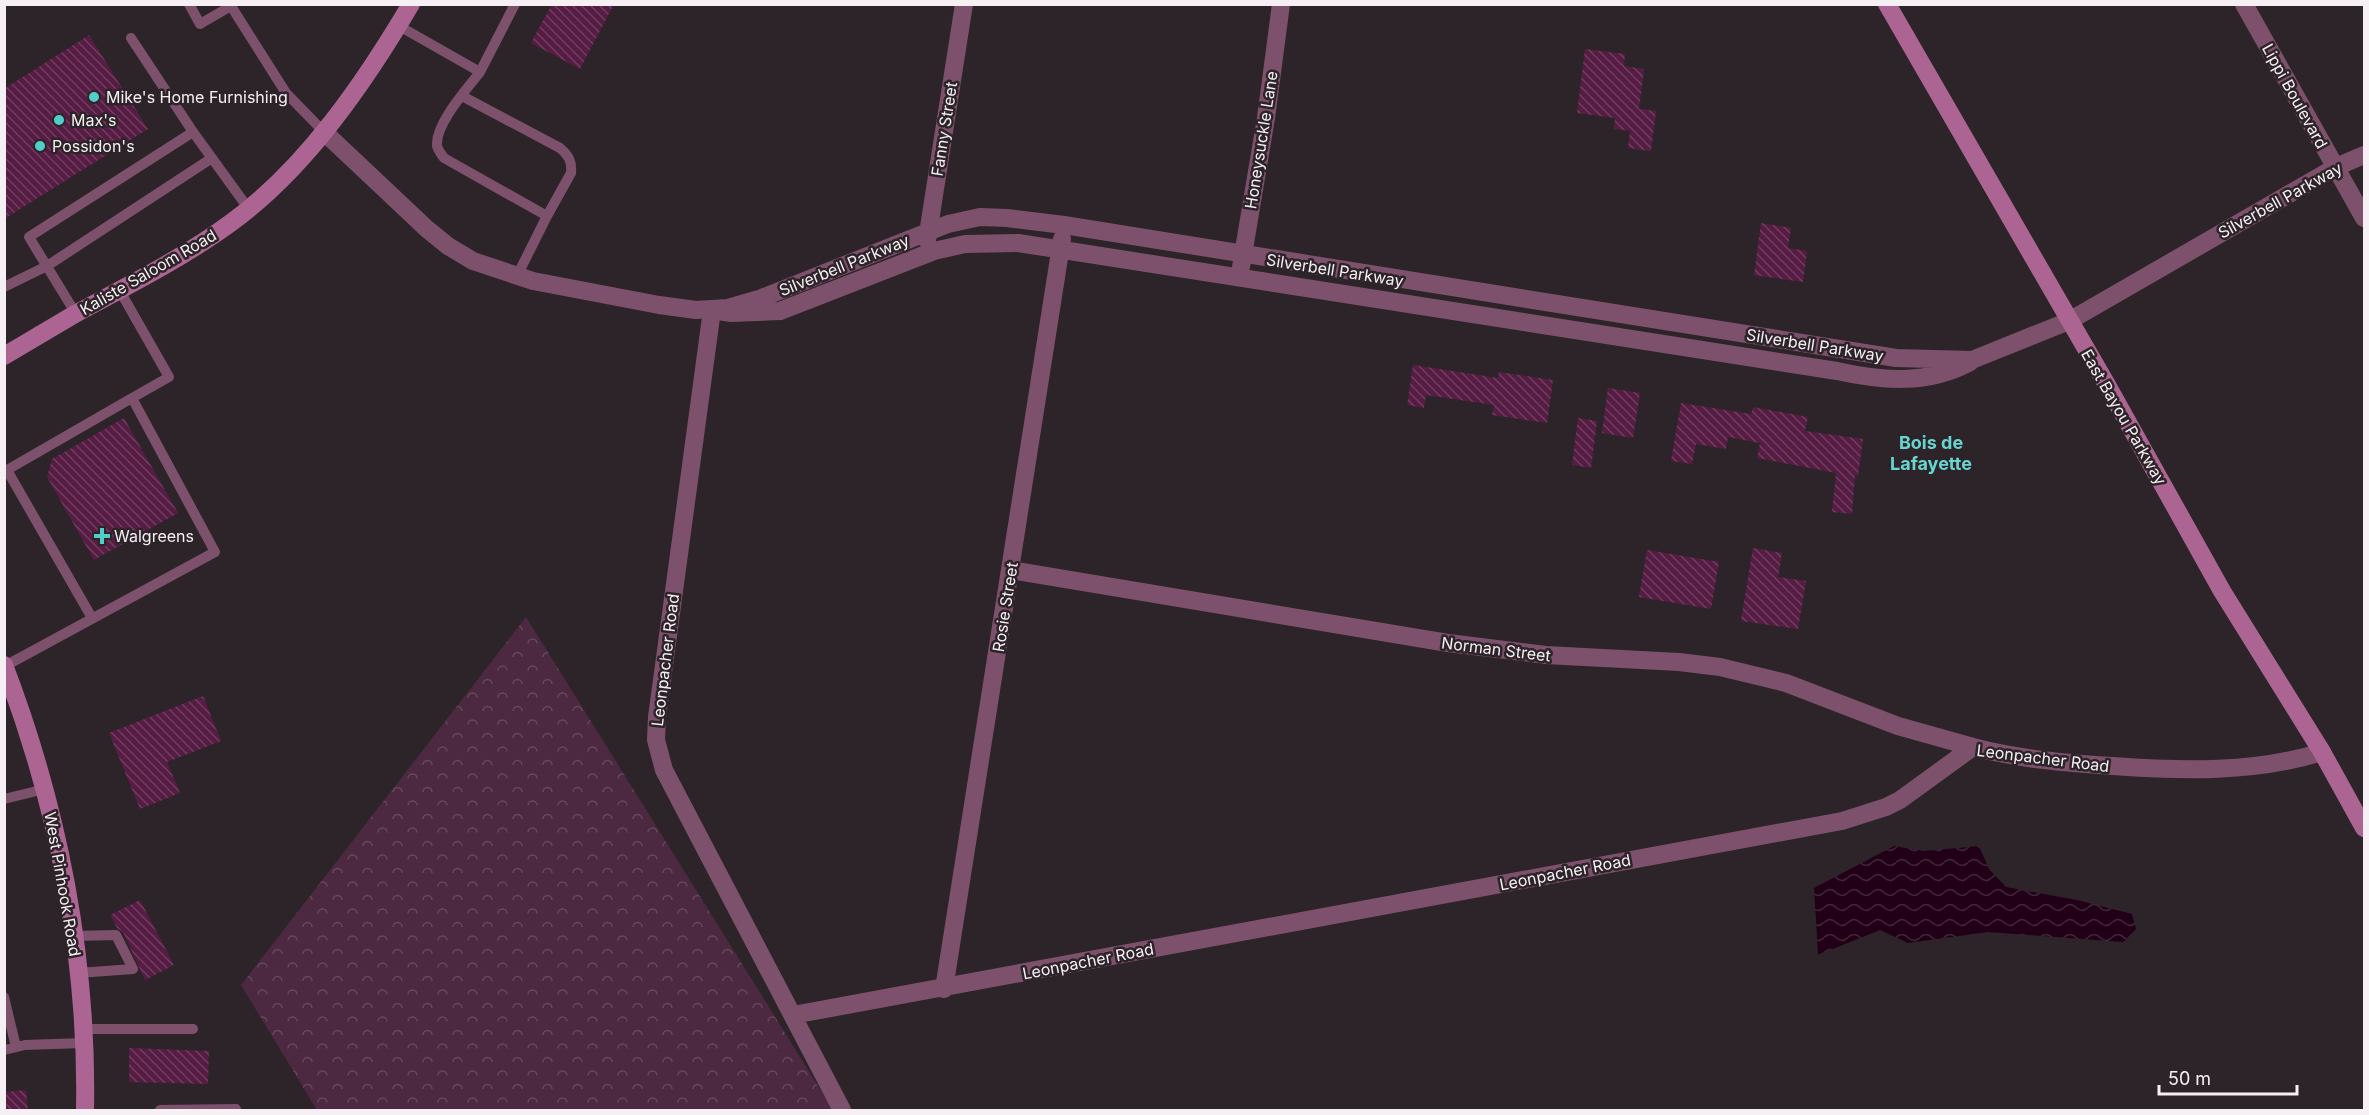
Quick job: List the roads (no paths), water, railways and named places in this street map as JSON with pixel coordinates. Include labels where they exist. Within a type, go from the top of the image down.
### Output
[{"type":"main road","name":"Kaliste Saloom Road","points":[[4,356],[205,242],[277,183],[324,131],[377,60],[411,4]]},
{"type":"main road","name":"East Bayou Parkway","points":[[1887,4],[2222,591],[2322,752],[2364,828]]},
{"type":"main road","name":"West Pinhook Road","points":[[5,665],[45,789],[61,860],[78,973],[84,1036],[85,1110]]},
{"type":"street","name":"Fanny Street","points":[[925,254],[964,4]]},
{"type":"street","name":"Honeysuckle Lane","points":[[1240,276],[1281,4]]},
{"type":"street","name":"Lippi Boulevard","points":[[2244,4],[2364,218]]},
{"type":"street","name":"Silverbell Parkway","points":[[324,131],[427,229],[448,246],[473,261],[517,276],[659,305],[760,314],[791,309],[925,254],[965,244],[990,242],[1061,249],[1240,276],[1837,371],[1868,378],[1901,380],[1938,375],[1955,370],[1972,360],[2068,321],[2336,167],[2364,155]]},
{"type":"street","name":"Silverbell Parkway","points":[[712,310],[728,308],[796,286],[948,224],[980,218],[1007,218],[1064,225],[1896,358],[1972,360]]},
{"type":"street","name":"Rosie Street","points":[[944,989],[1064,225]]},
{"type":"street","name":"Leonpacher Road","points":[[712,310],[657,717],[656,740],[664,770],[842,1110]]},
{"type":"street","name":"Norman Street","points":[[1011,570],[1448,643],[1546,656],[1679,662],[1720,667],[1776,680],[1898,726],[1973,747]]},
{"type":"street","name":"Leonpacher Road","points":[[793,1015],[944,989],[1842,820],[1886,807],[1900,800],[1973,747],[2046,760],[2158,769],[2271,765],[2295,761],[2322,752]]},
{"type":"lane","points":[[189,4],[200,24],[233,5],[286,93],[324,131]]},
{"type":"lane","points":[[515,4],[480,72],[441,126],[437,137],[437,148],[444,158],[547,216]]},
{"type":"lane","points":[[399,26],[480,72]]},
{"type":"lane","points":[[131,38],[193,132],[248,208]]},
{"type":"lane","points":[[462,96],[560,148],[569,157],[572,165],[571,173],[517,276]]},
{"type":"lane","points":[[76,314],[29,237],[193,132]]},
{"type":"lane","points":[[4,287],[47,266],[212,158]]},
{"type":"lane","points":[[93,618],[8,470],[169,377],[120,291]]},
{"type":"lane","points":[[5,665],[215,552],[132,398]]},
{"type":"lane","points":[[4,799],[45,789]]},
{"type":"lane","points":[[74,936],[116,935],[133,969],[78,973]]},
{"type":"lane","points":[[4,997],[10,1049],[84,1036],[193,1029]]},
{"type":"lane","points":[[160,1110],[236,1108],[236,1110]]},
{"type":"water","points":[[1894,846],[1924,851],[1979,846],[1989,869],[2006,887],[2077,900],[2132,914],[2136,929],[2123,942],[1988,932],[1908,943],[1880,930],[1818,955],[1814,888]]},
{"type":"place","name":"Mike's Home Furnishing","points":[[94,97]]},
{"type":"place","name":"Max's","points":[[59,120]]},
{"type":"place","name":"Possidon's","points":[[40,146]]},
{"type":"place","name":"Walgreens","points":[[102,536]]},
{"type":"district","name":"Bois de Lafayette","points":[[1931,453]]}]
